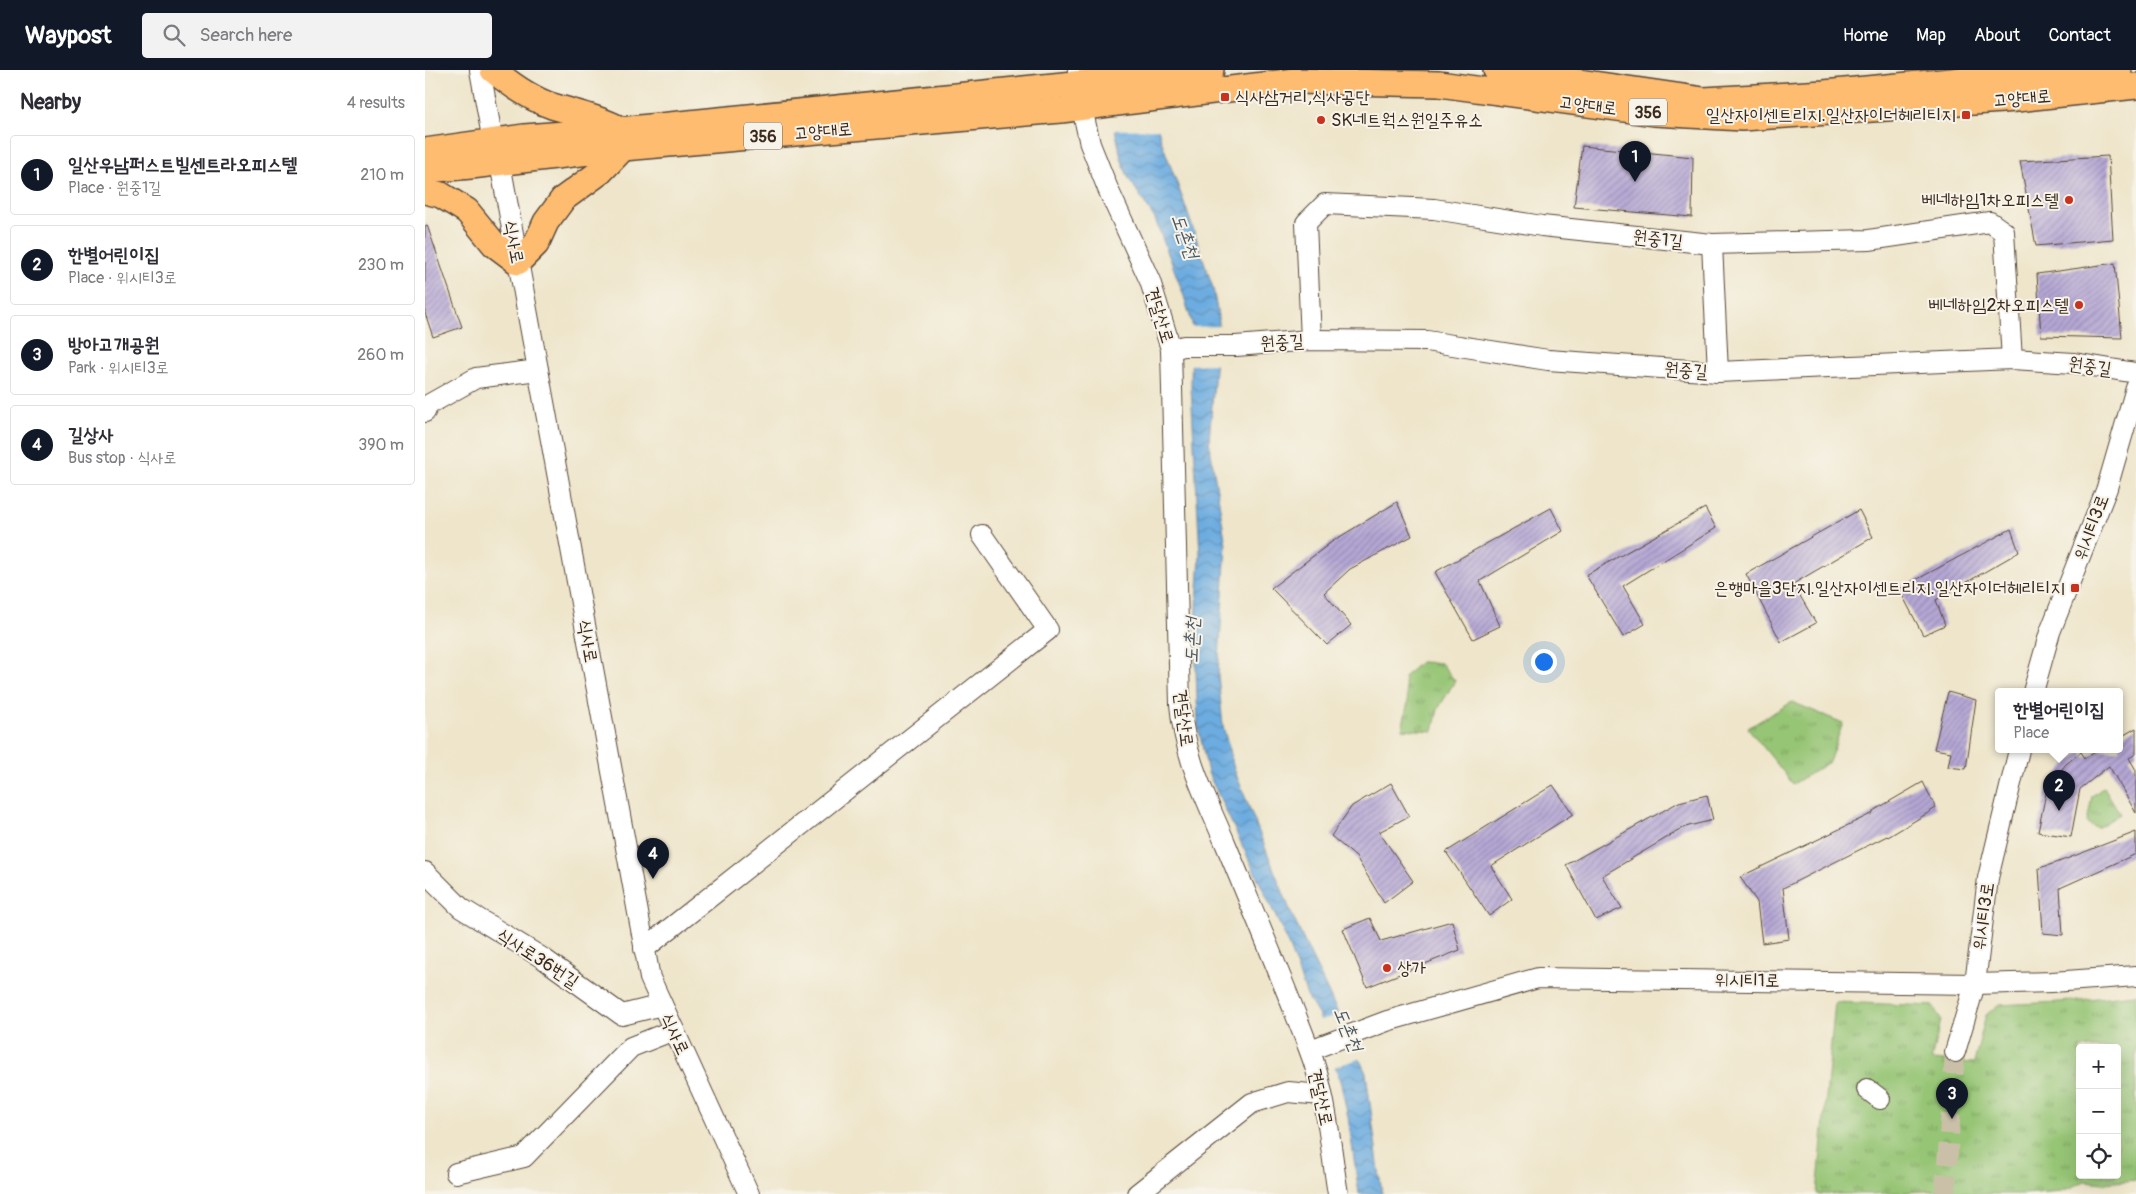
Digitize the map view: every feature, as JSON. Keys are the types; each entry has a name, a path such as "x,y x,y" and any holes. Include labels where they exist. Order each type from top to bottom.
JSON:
{"main road":[{"path":"425,191 441,195 467,211 494,244 518,262 536,244 546,222 563,199 600,172 621,139 600,118 551,106 510,84 493,70"},
{"path":"1162,83 1211,70"},
{"name":"고양대로","path":"1495,70 1704,100 1815,93 2003,76 2136,72"},
{"name":"고양대로","path":"425,151 496,152 621,139 1084,78"},
{"name":"356","path":"1084,78 1162,83"},
{"name":"고양대로","path":"1162,83 1294,81 1439,84 1654,113 1743,118 2017,99 2136,86"},
{"name":"356","path":"1092,106 1162,83"},
{"name":"고양대로","path":"621,139 1092,106"},
{"name":"고양대로","path":"425,170 496,152"}],"street":[{"name":"식사로","path":"480,70 518,262 650,978 749,1194"},
{"name":"견달산로","path":"1084,78 1092,106 1090,144 1178,348 1174,509 1182,726 1187,748 1201,791 1316,1048 1339,1194"},
{"name":"원중1길","path":"1311,340 1306,223 1325,204 1433,209 1542,226 1713,244 1869,240 1990,222 2004,232 2013,359"},
{"path":"1713,244 1718,372"},
{"name":"원중길","path":"1178,348 1311,340 1427,341 1548,360 1718,372 2013,359 2073,363 2136,373"},
{"path":"426,404 476,378 538,370"},
{"name":"위시티3로","path":"2034,688 2050,632 2107,488 2136,388"},
{"path":"644,949 1048,630 982,535"},
{"name":"위시티3로","path":"1955,1052 1975,984 1988,878 2018,753"},
{"name":"식사로36번길","path":"425,872 461,908 544,959 622,1015 662,1005"},
{"name":"위시티1로","path":"1316,1048 1365,1029 1538,978 1975,984 2052,982 2136,976"},
{"path":"456,1173 524,1157 631,1047 673,1030"},
{"path":"1137,1194 1252,1103 1288,1092 1322,1095"}],"green space":[{"path":"1420,662 1441,663 1455,681 1438,709 1433,731 1402,729 1408,702 1404,677"},
{"path":"1792,702 1843,723 1829,762 1793,784 1748,728"},
{"path":"2104,787 2120,814 2097,828 2087,823 2092,796"},
{"path":"2136,994 2136,1180 2104,1183 2085,1181 2062,1191 2023,1194 1972,1194 1945,1190 1871,1194 1817,1194 1835,1002 1933,1006 1941,1020 1931,1060 1974,1063 1986,1015 1998,1005 2060,1002"}],"water":[{"name":"도촌천","path":"1103,70 1149,94 1161,140 1213,288 1219,322 1209,441 1226,545 1218,675 1223,726 1234,769 1292,915 1366,1073 1382,1194 1359,1194 1348,1117 1341,1084 1319,1016 1307,996 1285,936 1208,773 1198,726 1195,642 1200,554 1191,387 1192,323 1183,293 1155,219 1128,177 1121,158"}],"pier":[{"path":"1100,70 1152,94 1160,129 1112,130"},
{"path":"1222,326 1219,364 1188,365 1189,327"},
{"path":"1341,1014 1362,1058 1334,1067 1318,1021"}],"building":[{"path":"1582,146 1693,157 1692,217 1574,207"},
{"name":"베네하임1차오피스텔","path":"2108,156 2113,239 2036,246 2020,161"},
{"path":"427,225 462,327 433,337 425,313 425,226"},
{"name":"베네하임2차오피스텔","path":"2115,263 2122,338 2041,336 2037,274"},
{"path":"1397,502 1412,536 1350,569 1324,593 1351,625 1327,645 1271,588 1333,541"},
{"path":"1551,508 1563,531 1480,581 1500,626 1473,639 1435,572"},
{"path":"1705,508 1716,528 1623,586 1645,624 1623,637 1586,575"},
{"path":"1859,510 1873,537 1793,584 1816,623 1781,642 1746,574"},
{"path":"2011,529 2019,552 1936,600 1945,625 1923,635 1899,589"},
{"path":"1948,692 1976,700 1966,769 1948,767 1951,752 1934,749"},
{"path":"2136,728 2136,754 2129,758 2136,770 2136,813 2109,766 2080,789 2071,837 2038,832 2047,788 2066,764 2080,753 2085,758 2094,753 2123,753 2123,736"},
{"path":"1923,782 1936,808 1888,837 1783,888 1789,939 1762,943 1757,902 1740,877 1873,813 1873,811"},
{"path":"1391,783 1409,816 1379,832 1413,881 1384,903 1356,857 1331,836 1352,806"},
{"path":"1553,785 1573,814 1491,866 1512,899 1489,916 1446,852"},
{"path":"1707,795 1713,820 1685,827 1602,876 1622,908 1596,920 1566,865 1679,802"},
{"path":"2136,832 2136,854 2060,888 2063,935 2043,933 2039,868"},
{"name":"상가","path":"1370,918 1381,941 1452,921 1460,950 1367,987 1343,929"}],"tunnel":[{"path":"1945,1194 1955,1052"}],"place":[{"name":"식사삼거리,식사공단","path":"1225,97"},
{"name":"일산자이센트리지.일산자이더헤리티지","path":"1966,115"},
{"name":"SK네트웍스원일주유소","path":"1321,120"},
{"name":"일산우남퍼스트빌센트라오피스텔","path":"1635,182"},
{"name":"베네하임1차오피스텔","path":"2069,200"},
{"name":"베네하임2차오피스텔","path":"2079,305"},
{"name":"은행마을3단지.일산자이센트리지.일산자이더헤리티지","path":"2075,588"},
{"name":"한별어린이집","path":"2059,811"},
{"name":"길상사","path":"653,879"},
{"name":"상가","path":"1387,968"},
{"name":"방아고개공원","path":"1952,1119"}]}
